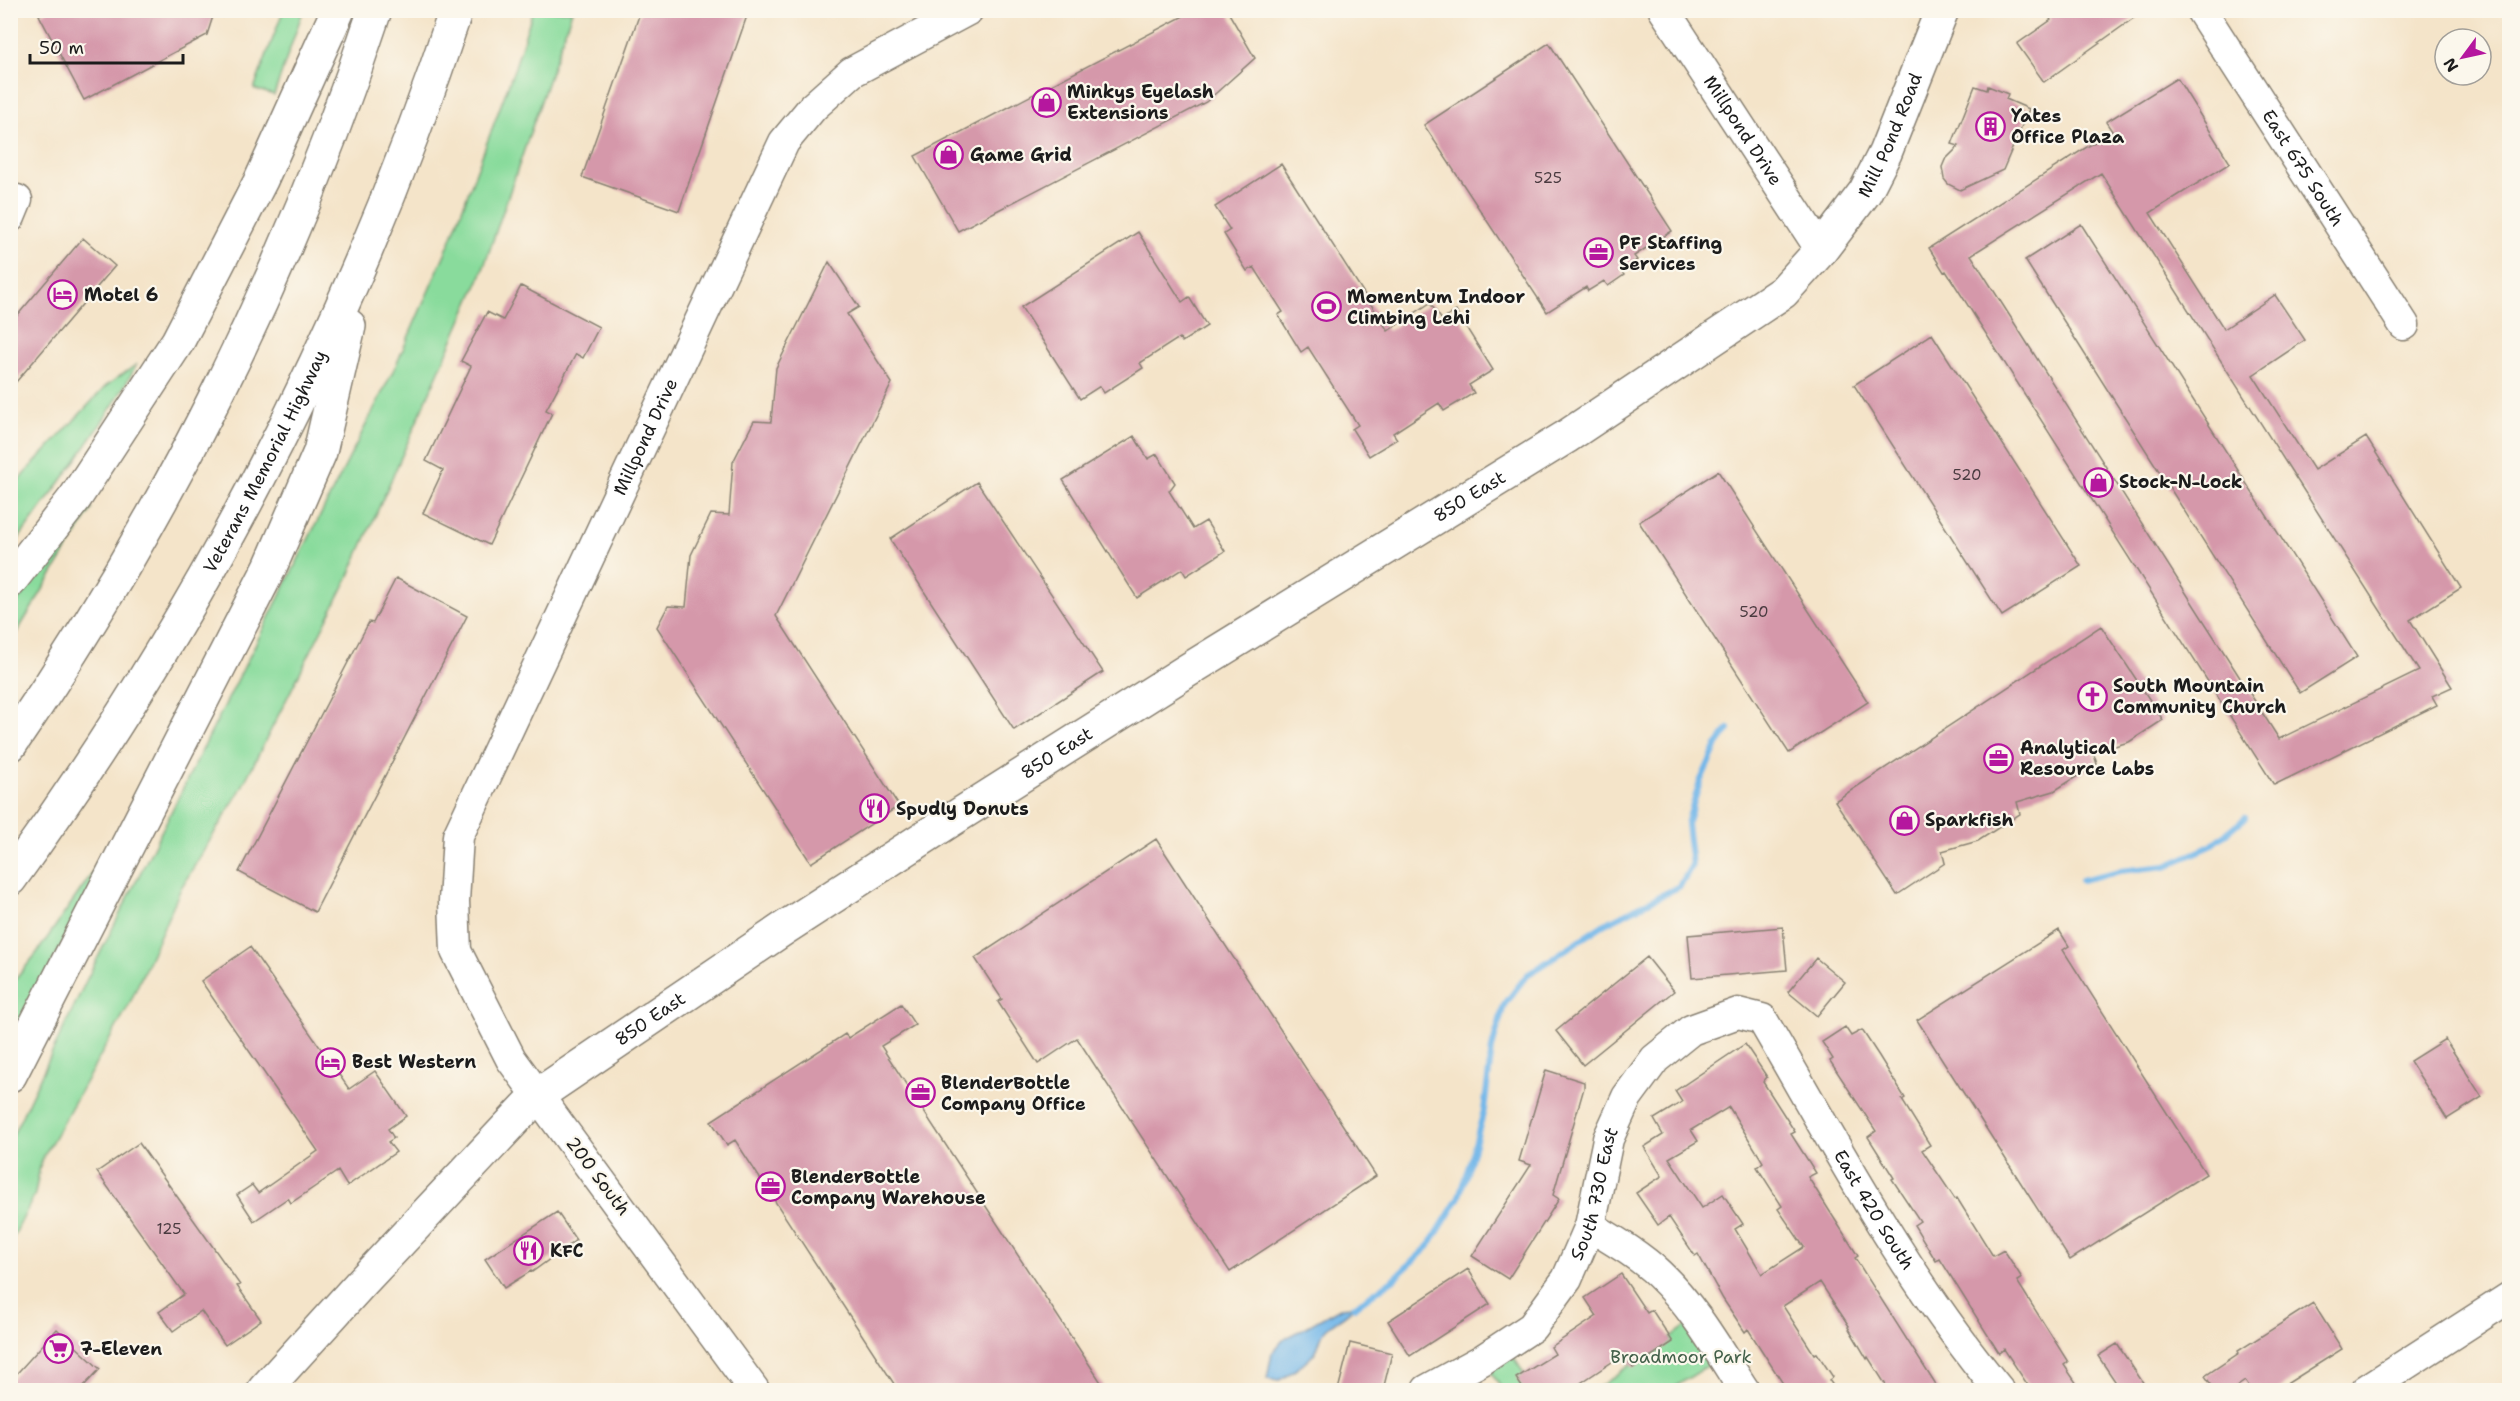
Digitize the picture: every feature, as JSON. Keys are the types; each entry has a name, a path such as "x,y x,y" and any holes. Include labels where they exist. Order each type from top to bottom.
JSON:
{"main road":[{"path":"10,581 75,498 178,342 261,180 338,10"},
{"path":"10,745 112,586 225,378 286,244 342,105 375,10"},
{"name":"Veterans Memorial Highway","path":"10,879 111,734 189,608 279,442 368,248 410,143 456,10"},
{"name":"Mill Pond Road","path":"1821,250 1865,192 1885,153 1942,10"},
{"path":"10,1075 270,567 320,452 368,248"},
{"name":"850 East","path":"264,1390 538,1095 783,929 948,822 1185,672 1566,437 1784,292 1821,250"}],"street":[{"name":"Millpond Drive","path":"456,951 454,901 458,836 784,142 813,108 852,72 968,10"},
{"name":"Millpond Drive","path":"1664,10 1821,250"},
{"name":"East 675 South","path":"2201,10 2404,325"},
{"name":"200 South","path":"456,951 511,1059 754,1390"},
{"name":"South 730 East","path":"1426,1390 1482,1360 1532,1327 1567,1279 1590,1226 1608,1139 1627,1097 1655,1059 1691,1030 1738,1013 1762,1019"},
{"name":"East 420 South","path":"1762,1019 1899,1253 1962,1346 1999,1390"},
{"path":"1590,1226 1616,1241 1658,1273 1693,1312 1744,1390"},
{"path":"2366,1390 2510,1297"}],"green space":[{"path":"533,10 572,11 480,278 348,578 241,789 181,888 129,1005 41,1161 35,1194 11,1242 11,1139 86,981 397,363 450,242 515,67"},
{"path":"283,11 303,11 274,95 254,89"},
{"path":"137,364 93,436 11,549 11,488 106,386"},
{"path":"89,507 92,509 11,642 11,610"},
{"path":"130,819 11,1038 11,985 36,954"},
{"name":"Broadmoor Park","path":"1688,1325 1722,1357 1670,1390 1595,1390"},
{"path":"1512,1355 1535,1390 1503,1390 1482,1360"}],"water":[{"path":"1354,1307 1325,1330 1315,1352 1303,1364 1278,1381 1267,1379 1272,1353 1283,1340 1340,1308"}],"building":[{"path":"49,10 215,10 207,35 84,100 39,15"},
{"path":"641,10 749,10 679,211 582,177"},
{"path":"1195,10 1227,10 1255,58 1206,102 958,231 915,156"},
{"path":"2044,10 2145,10 2044,82 2017,44 2051,20"},
{"path":"1549,43 1672,231 1634,256 1637,260 1621,270 1624,275 1608,286 1604,281 1588,291 1586,287 1547,312 1424,125"},
{"name":"Stock-N-Lock","path":"2177,78 2230,163 2150,213 2224,329 2275,295 2305,340 2253,375 2314,470 2366,437 2461,588 2410,620 2452,687 2432,696 2437,705 2274,785 1946,271 1944,272 1929,248 2112,131 2106,122","holes":["2101,173 2419,671 2279,739 1971,255"]},
{"name":"Yates Office Plaza","path":"1975,86 1987,90 1988,86 2008,94 2006,99 2029,109 2003,170 1960,190 1948,184 1944,179 1942,167 1945,160 1959,146 1952,144"},
{"name":"Momentum Indoor Climbing Lehi","path":"1281,164 1388,331 1430,303 1442,320 1456,311 1493,370 1469,385 1474,393 1444,411 1439,403 1393,433 1397,439 1369,456 1352,429 1358,425 1308,347 1301,352 1278,315 1283,312 1254,267 1247,271 1224,234 1230,230 1215,207"},
{"path":"2081,224 2357,657 2300,693 2025,260"},
{"path":"1138,232 1182,302 1189,297 1207,326 1182,342 1179,338 1140,363 1143,368 1104,393 1100,386 1080,399 1021,307"},
{"name":"Motel 6","path":"83,238 115,266 10,389 10,324"},
{"path":"829,262 859,307 847,314 892,383 776,616 899,806 811,863 657,627 668,606 686,607 691,555 711,514 729,515 733,462 754,421 771,422 776,368"},
{"path":"521,286 599,327 583,358 576,354 546,410 552,413 489,545 423,513 443,470 426,461 471,366 461,361 487,312 503,320"},
{"path":"1932,334 2081,566 2002,616 1854,385"},
{"path":"1134,436 1148,459 1157,454 1175,483 1169,491 1193,529 1206,521 1225,551 1186,576 1182,569 1137,598 1063,480"},
{"path":"1718,471 1868,702 1789,753 1639,522"},
{"path":"977,482 1103,672 1014,730 890,539"},
{"path":"396,578 467,616 315,912 239,872 369,622 373,623"},
{"path":"2101,626 2163,720 2129,742 2093,752 2097,764 2054,791 2017,802 2020,814 1978,841 1942,851 1945,863 1897,895 1835,801"},
{"path":"1156,839 1376,1176 1230,1272 1077,1038 1038,1064 998,1002 1002,999 975,958"},
{"path":"1783,927 1787,970 1692,978 1688,935"},
{"path":"2059,930 2069,946 2063,950 2206,1174 2070,1260 1917,1020"},
{"path":"250,947 349,1089 375,1071 406,1116 388,1129 394,1138 388,1142 396,1152 347,1186 338,1171 291,1203 288,1198 254,1221 237,1195 252,1185 258,1193 318,1151 201,981"},
{"path":"1647,957 1674,991 1583,1065 1556,1031"},
{"path":"1816,958 1845,982 1817,1016 1788,992"},
{"path":"901,1004 915,1025 881,1046 1106,1390 898,1390 735,1140 727,1145 711,1121 845,1034 848,1038"},
{"path":"1845,1027 1851,1036 1862,1030 1879,1056 1905,1098 1902,1100 1930,1145 1922,1150 1955,1199 1957,1198 1993,1256 2004,1250 2022,1278 2017,1281 2068,1362 2064,1365 2081,1390 2031,1390 2004,1349 1999,1353 1940,1259 1936,1261 1914,1225 1920,1221 1868,1137 1876,1131 1830,1061 1833,1059 1822,1042"},
{"path":"2445,1039 2482,1097 2447,1119 2410,1061"},
{"path":"1745,1044 1767,1077 1763,1082 1795,1132 1791,1134 1816,1173 1808,1177 1858,1256 1855,1258 1939,1390 1889,1390 1868,1357 1867,1359 1849,1326 1820,1282 1783,1306 1814,1354 1817,1353 1833,1377 1829,1380 1836,1390 1787,1390 1748,1329 1745,1332 1723,1299 1698,1254 1695,1256 1669,1217 1658,1225 1636,1193 1662,1176 1644,1147 1663,1135 1654,1119 1682,1102 1675,1091","holes":["1729,1107 1763,1162 1757,1167 1782,1206 1778,1209 1804,1247 1762,1274 1735,1229 1743,1224 1723,1194 1702,1208 1669,1158 1698,1141 1691,1130"]},
{"path":"1546,1070 1584,1082 1584,1088 1553,1195 1559,1199 1508,1279 1472,1256 1531,1165 1519,1161"},
{"path":"139,1143 240,1285 237,1286 261,1320 225,1345 201,1311 173,1331 159,1312 184,1294 97,1172"},
{"name":"KFC","path":"557,1212 576,1240 532,1272 504,1288 485,1259"},
{"path":"1468,1269 1490,1304 1410,1356 1388,1321"},
{"path":"1621,1274 1647,1313 1652,1310 1673,1342 1633,1368 1624,1354 1570,1390 1524,1390 1516,1378 1555,1354 1551,1347 1597,1316 1585,1298"},
{"path":"2313,1303 2342,1349 2277,1390 2251,1390 2245,1381 2232,1390 2215,1390 2205,1376 2239,1353 2238,1351"},
{"name":"7-Eleven","path":"57,1329 100,1369 80,1390 10,1390 10,1381"},
{"path":"1350,1343 1392,1353 1383,1390 1338,1390"},
{"path":"2117,1344 2148,1390 2121,1390 2098,1356"}],"waterway":[{"path":"1354,1307 1394,1279 1429,1246 1458,1199 1484,1110 1492,1048 1504,1005 1527,975 1603,925 1680,886 1692,865 1687,824 1700,782 1717,745 1729,729"},
{"path":"2081,880 2120,871 2166,866 2211,846 2245,818"}],"place":[{"name":"Minkys Eyelash Extensions","path":"1046,102"},
{"name":"Yates Office Plaza","path":"1990,126"},
{"name":"Game Grid","path":"949,155"},
{"name":"PF Staffing Services","path":"1598,253"},
{"name":"Motel 6","path":"63,295"},
{"name":"Momentum Indoor Climbing Lehi","path":"1326,307"},
{"name":"Stock-N-Lock","path":"2098,482"},
{"name":"South Mountain Community Church","path":"2092,696"},
{"name":"Analytical Resource Labs","path":"1999,758"},
{"name":"Spudly Donuts","path":"875,809"},
{"name":"Sparkfish","path":"1904,820"},
{"name":"Best Western","path":"331,1062"},
{"name":"BlenderBottle Company Office","path":"920,1093"},
{"name":"BlenderBottle Company Warehouse","path":"770,1187"},
{"name":"KFC","path":"529,1251"},
{"name":"7-Eleven","path":"59,1349"}]}
